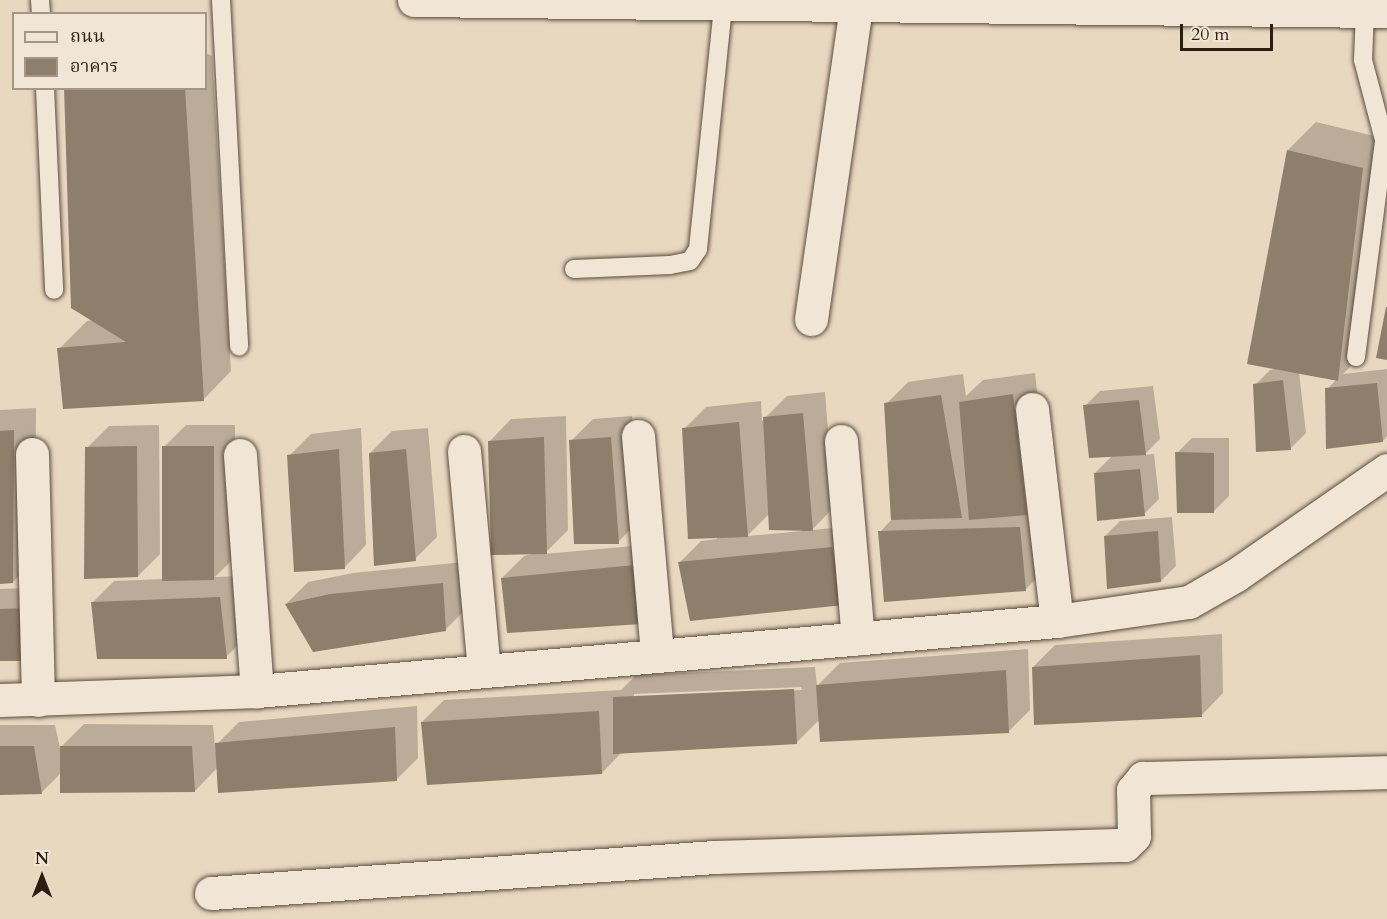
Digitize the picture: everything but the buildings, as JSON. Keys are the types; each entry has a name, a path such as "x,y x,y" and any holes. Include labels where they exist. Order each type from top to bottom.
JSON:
{"street":[{"path":"414,0 1376,11"},
{"path":"812,319 856,6"},
{"path":"1032,409 1057,621"},
{"path":"638,436 657,655"},
{"path":"841,441 858,638"},
{"path":"464,451 484,670"},
{"path":"32,454 38,700"},
{"path":"240,455 257,691"},
{"path":"0,700 257,691 1057,621 1189,602 1236,575 1387,470"},
{"path":"212,893 715,857 1125,844 1134,836 1133,790 1143,778 1387,772"}],"lane":[{"path":"221,0 239,347"},
{"path":"574,269 670,265 690,261 698,249 723,5"},
{"path":"1356,357 1384,140 1363,60 1376,11"},
{"path":"45,90 54,290"}]}
